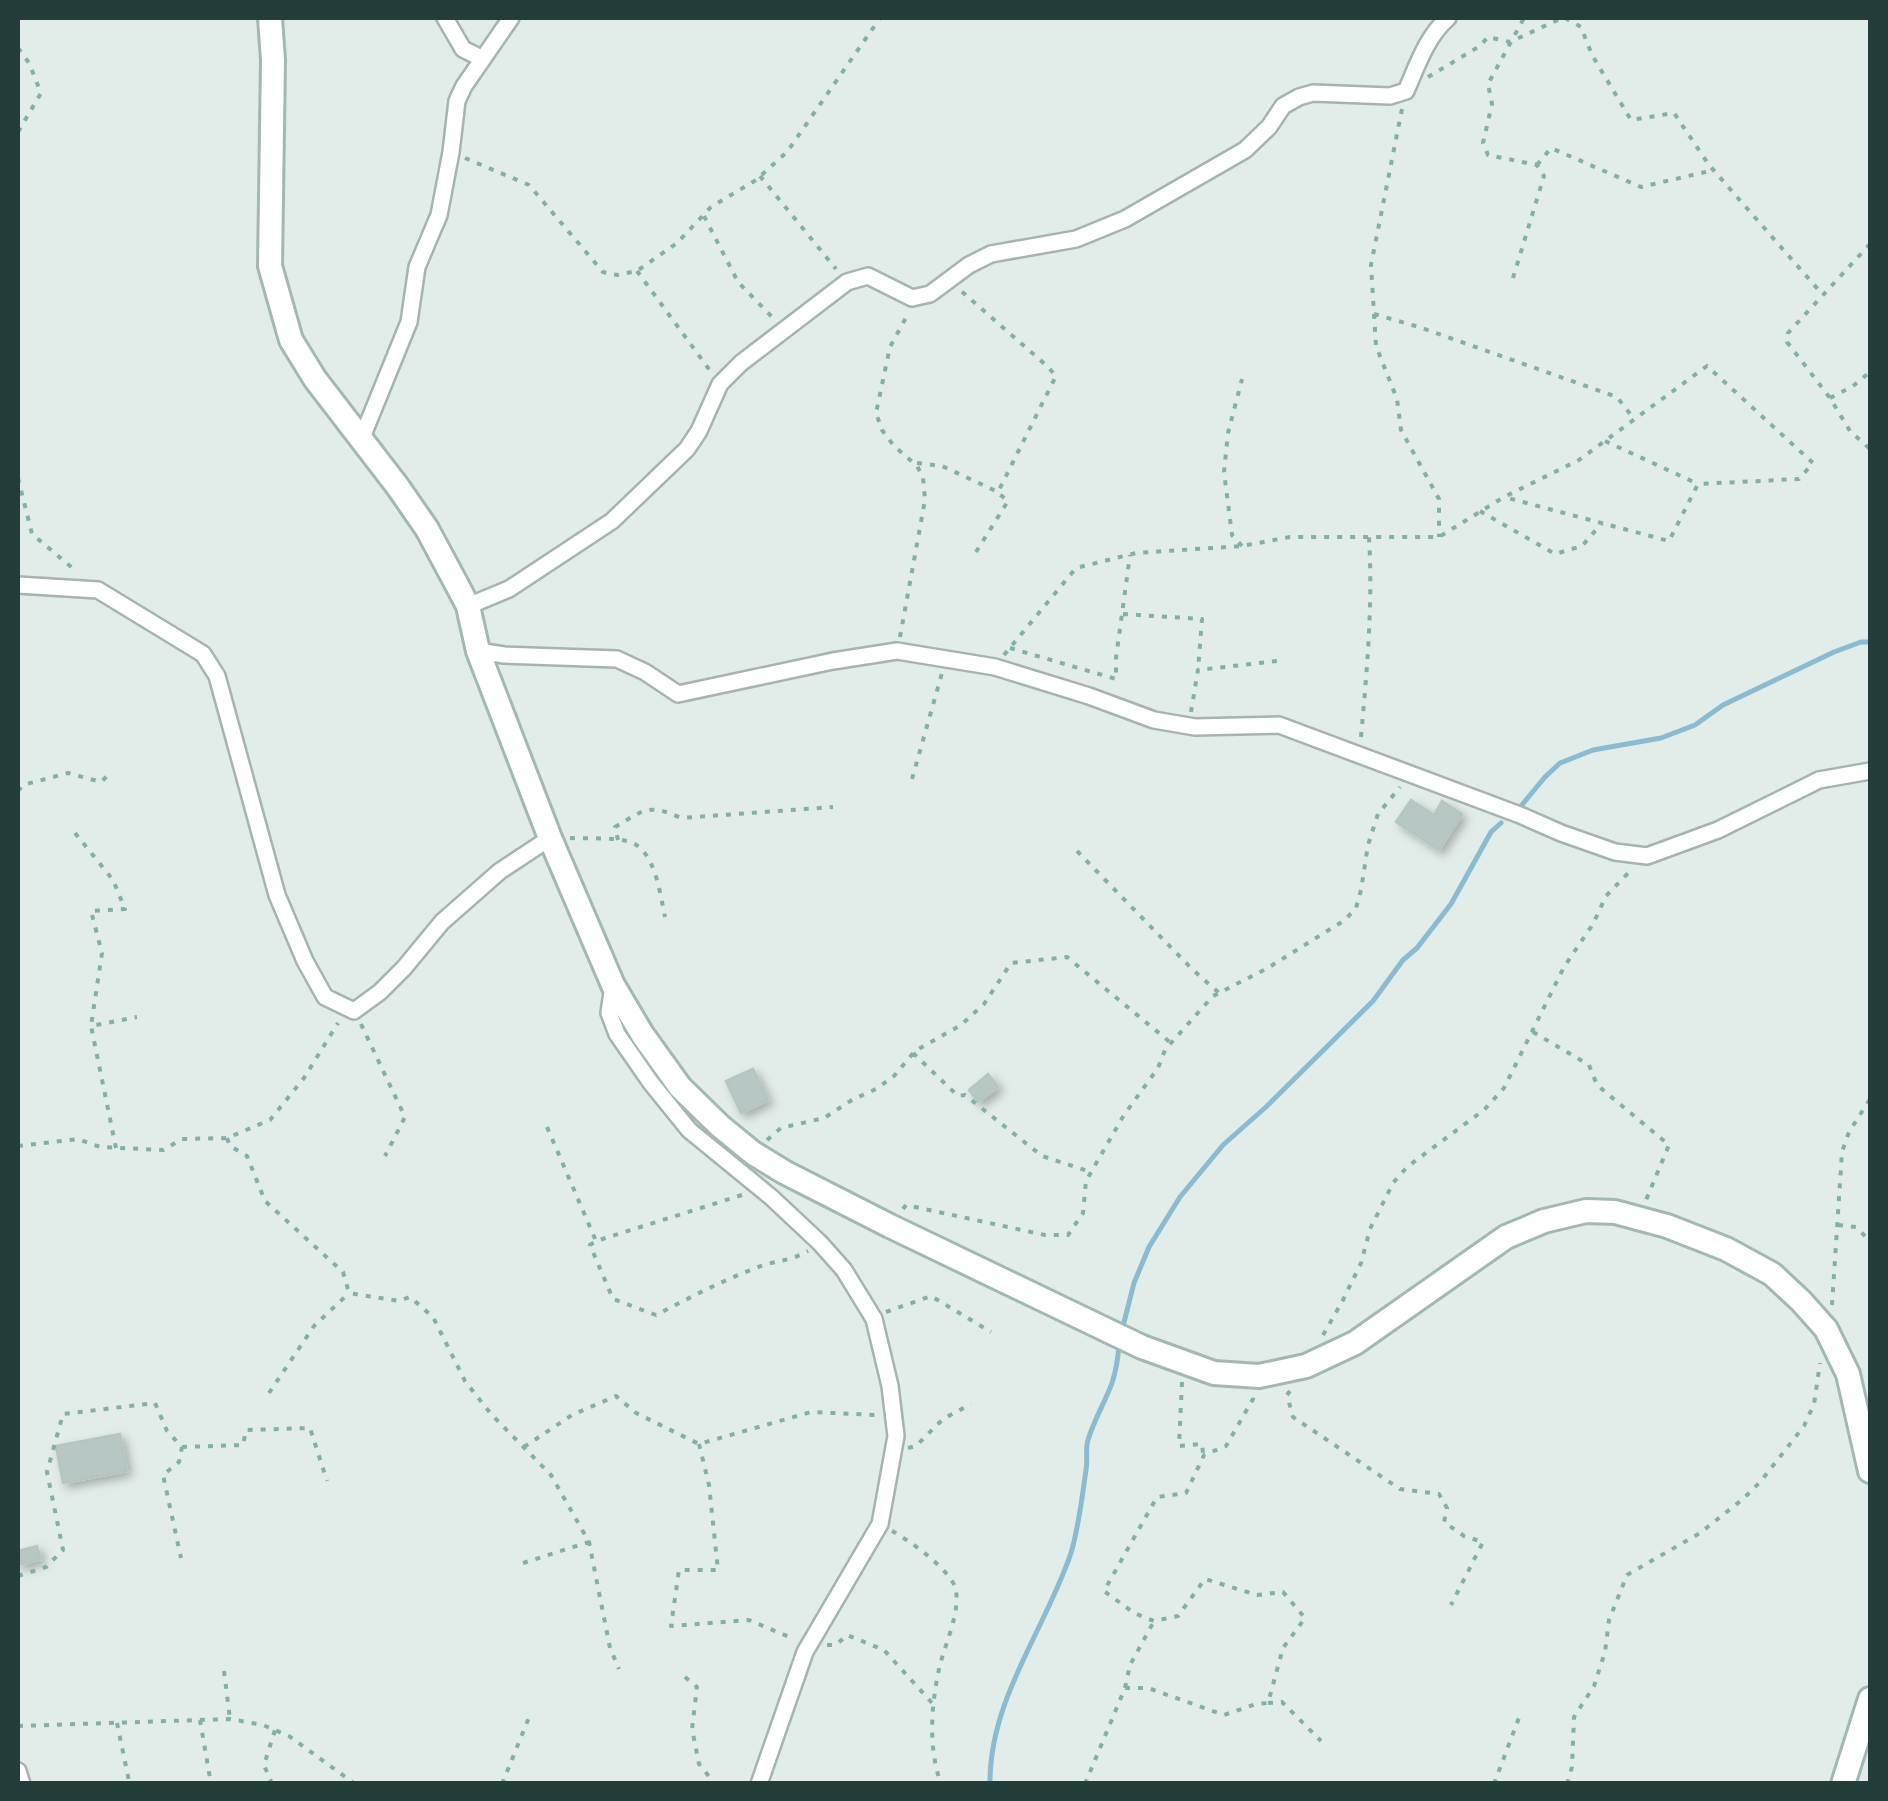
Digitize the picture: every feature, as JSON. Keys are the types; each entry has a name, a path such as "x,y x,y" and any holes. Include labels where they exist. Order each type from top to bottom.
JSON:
{"street":[{"path":"270,18 270,266 291,340 314,379 426,529 468,606 478,651 550,838 614,985 642,1034 680,1086 720,1126 753,1154 890,1226 1142,1347 1214,1374 1259,1376 1306,1366 1355,1343 1506,1237 1544,1220 1586,1212 1615,1212 1668,1226 1772,1274 1826,1329 1848,1374 1870,1470"},
{"path":"444,18 463,49 482,59"},
{"path":"361,440 409,322 413,282 439,214 457,100 512,18"},
{"path":"468,606 509,589 612,521 687,449 720,384 742,362 847,282 868,276 912,298 930,294 969,264 991,254 1076,239 1125,220 1245,150 1269,127 1283,106 1299,97 1314,93 1390,96 1406,91 1423,53 1448,18"},
{"path":"18,584 98,590 203,654 217,676 277,895 325,997 354,1012 404,968 442,922 500,871 550,838"},
{"path":"478,651 617,660 645,672 678,694 897,651 995,666 1154,720 1188,726 1279,725 1615,852 1647,856 1718,830 1819,780 1870,771"},
{"path":"614,985 608,1012 617,1034 650,1083 689,1130 762,1189 844,1270 872,1317 890,1386 896,1436 880,1524 809,1646 759,1784"},
{"path":"1842,1784 1870,1698"},
{"path":"18,1771 22,1784"}],"path":[{"path":"451,152 529,184 603,272 618,275 637,271 678,242 712,207 760,176 788,152 880,18"},
{"path":"1512,278 1544,176 1537,164 1488,155 1483,144 1492,104 1488,84 1524,18"},
{"path":"1439,537 1439,499 1401,430 1397,399 1376,346 1372,265 1406,91 1480,46 1488,37 1510,42 1564,18 1581,27 1592,56 1631,120 1674,113 1714,170 1823,295"},
{"path":"18,48 41,93 18,132"},
{"path":"1537,164 1551,148 1641,186 1714,170"},
{"path":"760,176 847,282"},
{"path":"704,216 738,282 784,330"},
{"path":"1870,244 1788,334 1787,342 1850,431 1870,449"},
{"path":"637,271 720,384"},
{"path":"949,280 1056,376 998,492 994,490"},
{"path":"897,651 925,500 923,478 882,430 876,412 890,347 909,314 912,298"},
{"path":"1374,314 1617,398 1634,419"},
{"path":"995,666 1076,568 1130,555 1242,546 1290,537 1439,537 1504,497 1580,460 1605,441 1634,419 1706,366 1813,464 1799,479 1698,484 1605,441"},
{"path":"1830,398 1854,386 1870,372"},
{"path":"1242,379 1228,433 1224,472 1232,535 1242,546"},
{"path":"913,462 942,466 994,490 1008,501 976,552"},
{"path":"18,478 32,534 98,590"},
{"path":"1504,497 1669,541 1698,484"},
{"path":"1480,512 1554,554 1582,546 1602,523"},
{"path":"1359,756 1369,640 1369,537"},
{"path":"1010,648 1116,679 1130,555"},
{"path":"1122,614 1202,619 1188,726"},
{"path":"912,779 946,659"},
{"path":"1198,670 1277,661"},
{"path":"18,791 23,786 68,773 100,782 108,774"},
{"path":"890,1226 906,1205 1045,1234 1068,1235 1083,1213 1086,1180 1171,1043 1214,996 1282,960 1345,920 1356,908 1378,814 1400,790 1404,773"},
{"path":"618,840 614,827 645,810 664,810 681,818 833,807"},
{"path":"75,833 113,880 125,909 91,911 102,953 91,1026 116,1148"},
{"path":"550,838 630,841 642,850 655,870 665,917"},
{"path":"1077,851 1219,993"},
{"path":"1451,1605 1483,1542 1464,1536 1444,1522 1448,1508 1439,1494 1400,1488 1294,1417 1287,1395 1344,1300 1370,1229 1393,1182 1406,1167 1458,1130 1504,1088 1564,967 1593,924 1606,896 1647,856"},
{"path":"753,1154 781,1128 824,1118 894,1076 913,1053 961,1025 984,1004 1011,963 1067,957 1171,1043"},
{"path":"18,1146 78,1138 100,1147 163,1150 182,1139 227,1138 270,1120 304,1078 335,1025 354,1012 405,1117 385,1156"},
{"path":"91,1026 136,1018"},
{"path":"1532,1032 1589,1065 1598,1085 1669,1145 1638,1218"},
{"path":"913,1053 958,1096 965,1095 1042,1156 1091,1172"},
{"path":"1568,1784 1574,1718 1594,1686 1605,1652 1609,1620 1627,1576 1700,1533 1743,1500 1804,1426 1814,1404 1833,1304 1842,1152 1849,1132 1870,1099"},
{"path":"547,1127 596,1241"},
{"path":"227,1138 230,1146 247,1156 265,1201 343,1272 348,1292"},
{"path":"762,1189 590,1245 613,1299 656,1315 762,1265 794,1259 820,1243"},
{"path":"1838,1225 1856,1227 1870,1240"},
{"path":"269,1393 314,1326 348,1292"},
{"path":"348,1292 399,1301 410,1296 433,1317 465,1381 491,1414 550,1474 588,1542 610,1648 619,1669"},
{"path":"872,1317 931,1296 991,1332"},
{"path":"1183,1362 1179,1446 1202,1444 1204,1455 1186,1493 1157,1497 1104,1591 1134,1613 1154,1621 1178,1616 1205,1579 1257,1595 1283,1592 1305,1618 1283,1648 1268,1704"},
{"path":"1204,1455 1226,1446 1253,1400 1252,1376"},
{"path":"524,1447 572,1415 616,1396 636,1413 699,1444 811,1412 894,1416"},
{"path":"18,1576 46,1568 63,1550 47,1472 63,1414 155,1403 167,1431 182,1447 243,1446 246,1430 310,1428 327,1481"},
{"path":"893,1451 916,1446 943,1419 971,1404"},
{"path":"699,1444 709,1485 718,1570 679,1570 671,1626 748,1620 809,1646 836,1645 847,1634 884,1650 933,1704"},
{"path":"181,1558 163,1475 180,1462 182,1447"},
{"path":"880,1524 905,1538 954,1584 957,1603 933,1704 931,1740 941,1784"},
{"path":"524,1563 588,1542"},
{"path":"1085,1784 1125,1688 1130,1666 1154,1621"},
{"path":"224,1671 230,1719"},
{"path":"685,1677 697,1687 692,1729 698,1764 714,1784"},
{"path":"1125,1688 1148,1688 1224,1715 1256,1704 1282,1702 1320,1741"},
{"path":"502,1784 530,1715"},
{"path":"1494,1784 1520,1715"},
{"path":"18,1726 230,1719 263,1725 289,1736 354,1784"},
{"path":"200,1720 211,1784"},
{"path":"117,1723 129,1781"},
{"path":"272,1784 264,1765 274,1730"}],"building":[{"path":"1411,800 1434,815 1442,801 1462,814 1439,850 1396,822"},
{"path":"753,1069 768,1100 741,1113 726,1081"},
{"path":"988,1074 998,1087 978,1102 969,1090"},
{"path":"120,1434 127,1471 63,1483 56,1446"},
{"path":"37,1546 41,1559 18,1565 18,1551"}],"waterway":[{"path":"1521,806 1560,763 1593,750 1661,738 1695,725 1723,705 1834,652 1870,642"},
{"path":"1122,1330 1134,1283 1149,1247 1180,1197 1223,1145 1373,1001 1451,904 1491,832 1501,823"},
{"path":"990,1784 992,1753 1008,1694 1071,1553 1082,1501 1087,1443 1112,1383 1119,1345"}]}
